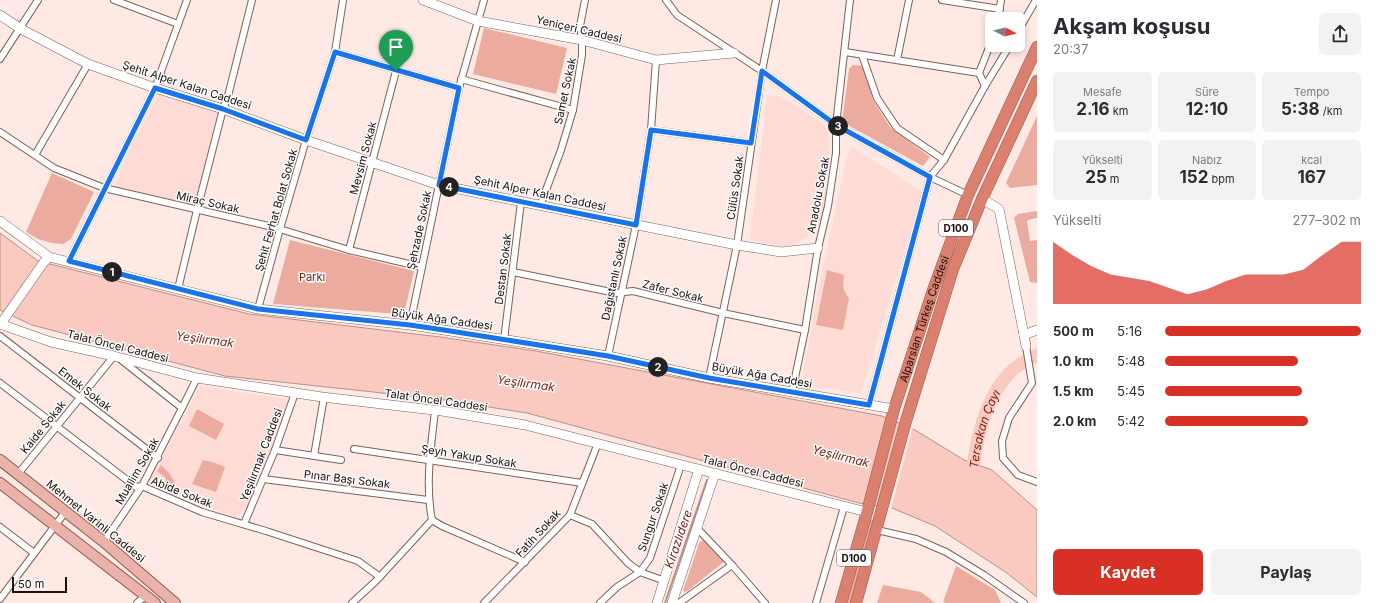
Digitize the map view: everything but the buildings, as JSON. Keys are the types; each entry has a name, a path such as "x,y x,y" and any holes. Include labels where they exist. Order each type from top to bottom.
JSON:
{"highway":[{"name":"Alparslan Türkeş Caddesi","path":"893,412 933,290 968,195 1037,47"},
{"name":"Alparslan Türkeş Caddesi","path":"877,530 906,421 953,269 982,199 1037,81"},
{"name":"D100","path":"840,603 868,510 893,412"},
{"name":"D100","path":"856,603 877,530"}],"main road":[{"name":"Mehmet Varinli Caddesi","path":"0,460 104,542 175,603"},
{"path":"0,483 155,603"}],"street":[{"path":"0,59 21,29 38,0"},
{"path":"114,0 178,24"},
{"path":"69,261 155,88 187,0"},
{"path":"178,289 252,0"},
{"name":"Şehit Ferhat Bolat Sokak","path":"258,309 306,140 335,52 344,0"},
{"name":"Yeniçeri Caddesi","path":"423,0 478,21 582,40 656,60 734,53"},
{"name":"Şehzade Sokak","path":"410,325 461,79 484,0"},
{"name":"Samet Sokak","path":"540,206 561,150 573,110 582,56 580,26 584,0"},
{"path":"666,0 676,15 762,71 836,125 930,177 968,195"},
{"name":"Cülüs Sokak","path":"709,378 737,245 762,71 776,0"},
{"name":"Anadolu Sokak","path":"792,392 805,330 818,248 828,206 833,176 836,153 836,125 850,0"},
{"path":"897,60 909,0"},
{"path":"942,0 1000,9"},
{"path":"999,12 1001,0"},
{"path":"1025,19 1036,0"},
{"name":"Şehit Alper Kalan Caddesi","path":"0,15 21,29 88,64 155,88 223,109 306,140 439,185 737,245 780,252 818,248"},
{"path":"335,52 396,71 459,88"},
{"path":"845,52 979,73"},
{"path":"985,86 979,73 987,52"},
{"path":"869,405 930,177 944,160 1006,52"},
{"path":"862,55 877,98 897,128 944,160"},
{"name":"Dağıstanlı Sokak","path":"608,356 636,225 651,130 656,60"},
{"path":"35,155 88,64"},
{"name":"Mevsim Sokak","path":"349,250 396,71"},
{"path":"461,79 573,110"},
{"path":"651,130 751,143"},
{"name":"Miraç Sokak","path":"0,132 54,168 104,188 280,229 349,250 422,267"},
{"path":"982,199 999,209 1031,373 1035,381 1009,418 1002,442 1003,458 1018,475 1037,482"},
{"name":"Destan Sokak","path":"504,340 521,202"},
{"name":"Büyük Ağa Caddesi","path":"0,221 47,259 69,261 258,309 410,325 608,356 709,378 869,405 893,412"},
{"path":"1,323 47,259"},
{"name":"Zafer Sokak","path":"513,272 616,293 633,291 723,313 805,330"},
{"name":"Talat Öncel Caddesi","path":"1,323 51,342 116,356 197,378 324,397 442,411 525,425 844,507 868,510"},
{"path":"1024,335 1037,330"},
{"name":"Emek Sokak","path":"0,336 158,458"},
{"path":"116,356 182,408"},
{"name":"Kaide Sokak","path":"18,474 116,356"},
{"name":"Muallim Sokak","path":"104,542 142,486 158,458 197,378"},
{"name":"Abide Sokak","path":"0,383 136,487 142,486 202,512 358,561 380,577"},
{"name":"Yeşilırmak Caddesi","path":"244,524 264,479 295,393"},
{"path":"314,456 324,397"},
{"path":"435,411 428,500 432,520 442,526 525,562"},
{"name":"Fatih Sokak","path":"484,603 570,514 598,443"},
{"name":"Şeyh Yakup Sokak","path":"354,449 582,483"},
{"path":"275,450 341,460"},
{"name":"Sungur Sokak","path":"600,603 617,587 640,572 650,558 681,465"},
{"path":"657,603 699,470"},
{"path":"672,603 715,474"},
{"name":"Pınar Başı Sokak","path":"264,479 428,500"},
{"path":"816,603 844,507"},
{"path":"0,598 66,511"},
{"path":"570,514 592,524 628,563 640,572 665,581"},
{"path":"352,603 380,577 432,520"},
{"path":"0,527 34,553"},
{"path":"697,528 732,564 765,603"},
{"path":"877,530 916,539 946,552 984,575 1024,603"},
{"path":"679,603 732,564"},
{"path":"137,603 145,596"}],"shaded area":[{"path":"158,95 218,111 194,207 113,188 128,154"},
{"path":"767,96 780,96 825,125 830,140 824,216 815,231 793,246 781,246 750,240"},
{"path":"851,146 922,192 861,393 801,385 817,295 847,156"},
{"path":"200,386 288,399 250,506 235,517 200,504 149,480"}],"green space":[{"path":"484,28 567,48 556,94 473,74"},
{"path":"853,65 864,66 873,100 890,127 930,157 923,166 842,122 849,69"},
{"path":"1037,116 1037,185 1010,188 1006,183"},
{"path":"52,173 94,192 71,239 63,244 38,239 26,232"},
{"path":"1037,211 1037,218 1027,221 1030,241 1037,240 1037,283 1030,282 1014,218 1018,214"},
{"name":"Parkı","path":"290,240 414,271 405,309 399,314 273,304"},
{"path":"827,270 844,275 843,282 845,293 849,298 843,330 816,325"},
{"path":"197,409 224,424 216,440 189,426"},
{"path":"203,460 225,467 216,492 192,484"},
{"path":"161,465 175,482 173,489 165,485 166,478 157,471"},
{"path":"870,519 875,521 851,603 846,603"},
{"path":"705,539 725,561 686,592 683,591 699,543"},
{"path":"956,566 995,590 1001,603 943,602"},
{"path":"883,585 921,592 935,603 877,603"}],"water":[{"name":"Yeşilırmak","path":"0,233 38,261 249,314 440,337 536,351 882,416 915,430 964,460 992,470 1037,510 1037,597 1007,573 935,526 892,508 859,503 527,413 438,399 225,376 32,325 0,310"}],"pier":[{"path":"901,422 913,427 891,510 878,508"}],"waterway":[{"name":"Tersakan Çayı","path":"972,480 978,439 986,411 992,398 1010,372 1037,355"},
{"name":"Kirazlıdere","path":"665,603 707,480"}],"route":[{"path":"335,52 396,71 459,88 439,185 636,225 651,130 751,143 762,71 836,125 930,177 869,405 709,378 608,356 444,330 258,309 69,261 155,88 223,109 306,140 335,52"}]}
